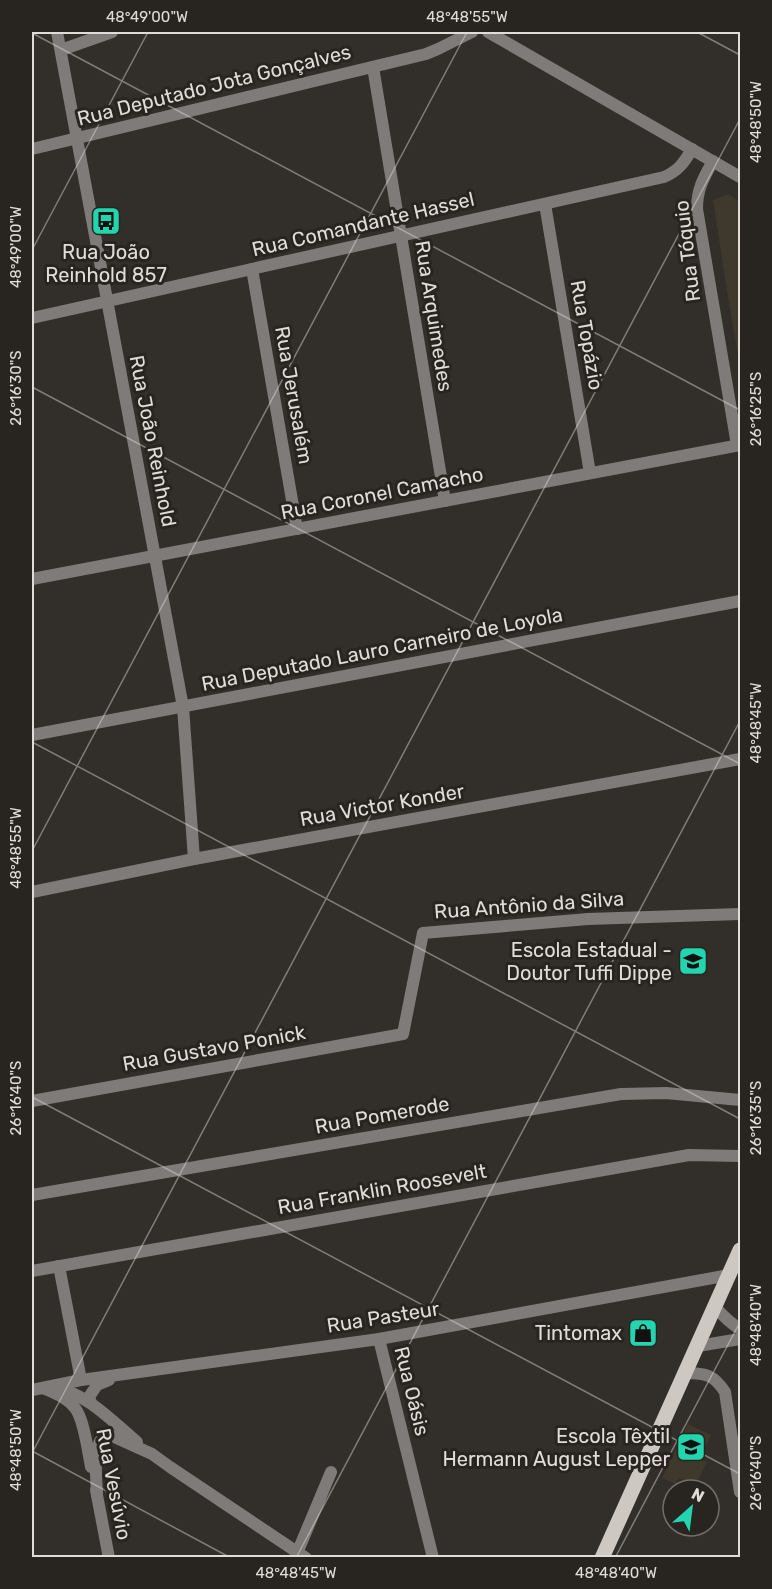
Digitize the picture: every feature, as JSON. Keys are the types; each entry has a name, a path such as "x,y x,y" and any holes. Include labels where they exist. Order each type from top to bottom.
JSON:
{"main road":[{"path":"602,1557 741,1250"}],"street":[{"name":"Rua João Reinhold","path":"57,32 183,707 194,859"},
{"path":"61,50 112,32"},
{"name":"Rua Deputado Jota Gonçalves","path":"32,149 426,54 472,32"},
{"path":"488,32 741,177"},
{"name":"Rua Arquimedes","path":"372,67 445,501"},
{"name":"Rua Comandante Hassel","path":"32,318 664,177 676,171 685,162 692,149"},
{"name":"Rua Tóquio","path":"713,161 701,182 697,195 697,209 739,445"},
{"name":"Rua Topázio","path":"545,204 590,473"},
{"name":"Rua Jerusalém","path":"252,269 297,529"},
{"name":"Rua Coronel Camacho","path":"32,579 739,445"},
{"name":"Rua Deputado Lauro Carneiro de Loyola","path":"32,735 741,601"},
{"name":"Rua Victor Konder","path":"32,892 194,859 741,759"},
{"name":"Rua Antônio da Silva","path":"403,1034 423,933 588,919 741,914"},
{"name":"Rua Gustavo Ponick","path":"32,1101 403,1034"},
{"name":"Rua Pomerode","path":"32,1195 621,1094 666,1093 741,1100"},
{"name":"Rua Franklin Roosevelt","path":"32,1271 680,1156 704,1154 741,1156"},
{"path":"59,1266 81,1380"},
{"name":"Rua Pasteur","path":"41,1388 81,1380 379,1339 729,1275"},
{"path":"715,1307 732,1324 741,1329"},
{"name":"Rua Oásis","path":"379,1339 433,1557"},
{"path":"698,1346 741,1339"},
{"path":"686,1373 710,1376 719,1382 725,1392 741,1492"},
{"path":"91,1403 89,1397 96,1385 121,1375"},
{"path":"41,1388 69,1392 82,1397 152,1454 300,1556 331,1472"},
{"name":"Rua Vesúvio","path":"41,1388 69,1402 77,1409 109,1557"},
{"path":"97,1496 95,1455 102,1438 110,1435 152,1454"}],"shaded area":[{"path":"728,194 740,201 740,366 713,200"},
{"name":"Escola Têxtil Hermann August Lepper","path":"688,1424 711,1435 700,1459 707,1462 699,1478 662,1478"}],"place":[{"name":"Rua João Reinhold 857","path":"106,221"},
{"name":"Escola Estadual - Doutor Tuffi Dippe","path":"693,961"},
{"name":"Tintomax","path":"643,1333"},
{"name":"Escola Têxtil Hermann August Lepper","path":"691,1447"}]}
